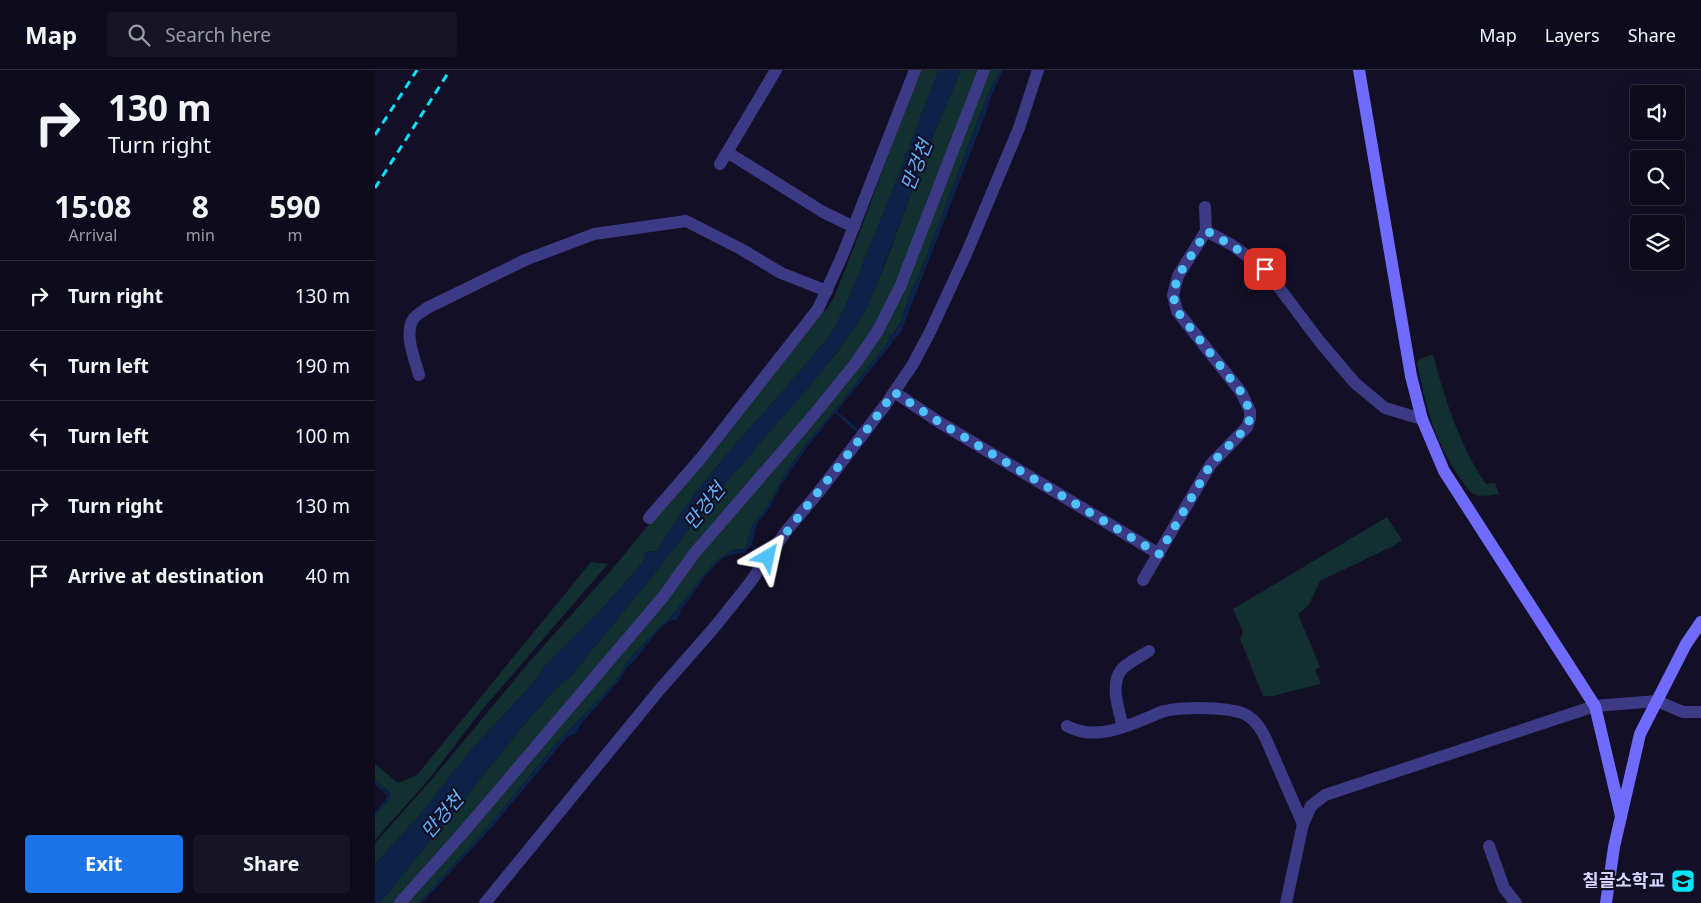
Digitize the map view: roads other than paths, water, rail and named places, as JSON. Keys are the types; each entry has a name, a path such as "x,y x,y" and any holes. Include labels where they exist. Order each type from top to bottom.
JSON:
{"street":[{"path":"720,164 776,70"},
{"path":"649,518 707,450 818,309 854,227 915,70"},
{"path":"400,903 663,597 693,555 813,416 872,340 900,287 984,70"},
{"path":"485,903 661,688 713,629 787,530 818,493 913,364 967,252 1019,128 1038,70"},
{"path":"1359,70 1411,376 1422,419 1444,471 1595,706 1621,816"},
{"path":"727,152 823,212 854,227"},
{"path":"1143,580 1211,464 1247,427 1250,418 1250,411 1241,392 1177,311 1173,295 1178,276 1207,231 1205,207"},
{"path":"419,375 409,335 411,324 415,317 427,308 525,260 594,234 686,221 741,249 781,274 827,291"},
{"path":"1207,231 1265,269 1320,342 1355,383 1385,408 1422,419"},
{"path":"894,392 939,422 1159,554"},
{"path":"1606,903 1614,847 1639,734 1686,644 1701,622"},
{"path":"1123,727 1115,690 1117,677 1123,668 1149,652"},
{"path":"1286,903 1303,824 1311,806 1325,795 1595,706 1657,701 1683,712 1701,712"},
{"path":"1067,726 1086,734 1112,731 1163,711 1181,709 1228,710 1246,715 1257,723 1265,737 1303,824"},
{"path":"1489,846 1504,888 1516,903"}],"water":[{"name":"만겅천","path":"939,70 961,70 926,153 877,284 866,309 854,329 816,379 723,486 570,677 556,688 526,722 380,903 375,903 375,864 418,817 471,750 528,689 544,667 600,611 643,562 645,552 657,551 696,492 834,329 857,279"},
{"path":"1000,70 1003,70 901,332 837,411 860,431 858,433 834,414 807,447 781,485 769,509 759,521 752,544 761,550 759,552 751,546 744,553 727,556 717,563 680,611 681,613 676,620 671,620 658,631 627,667 619,681 581,724 576,733 567,737 493,826 422,903 419,903 492,822 554,746 615,682 627,662 662,624 670,618 714,562 733,550 745,549 753,524 767,507 785,473 807,442 889,341 889,335 895,333 922,268 985,101"}],"waterway":[{"path":"375,782 389,795 387,801 375,814"}],"railway":[{"path":"375,135 417,70"},
{"path":"375,188 450,70"}],"place":[{"name":"칠골소학교","path":"1683,881"}]}
